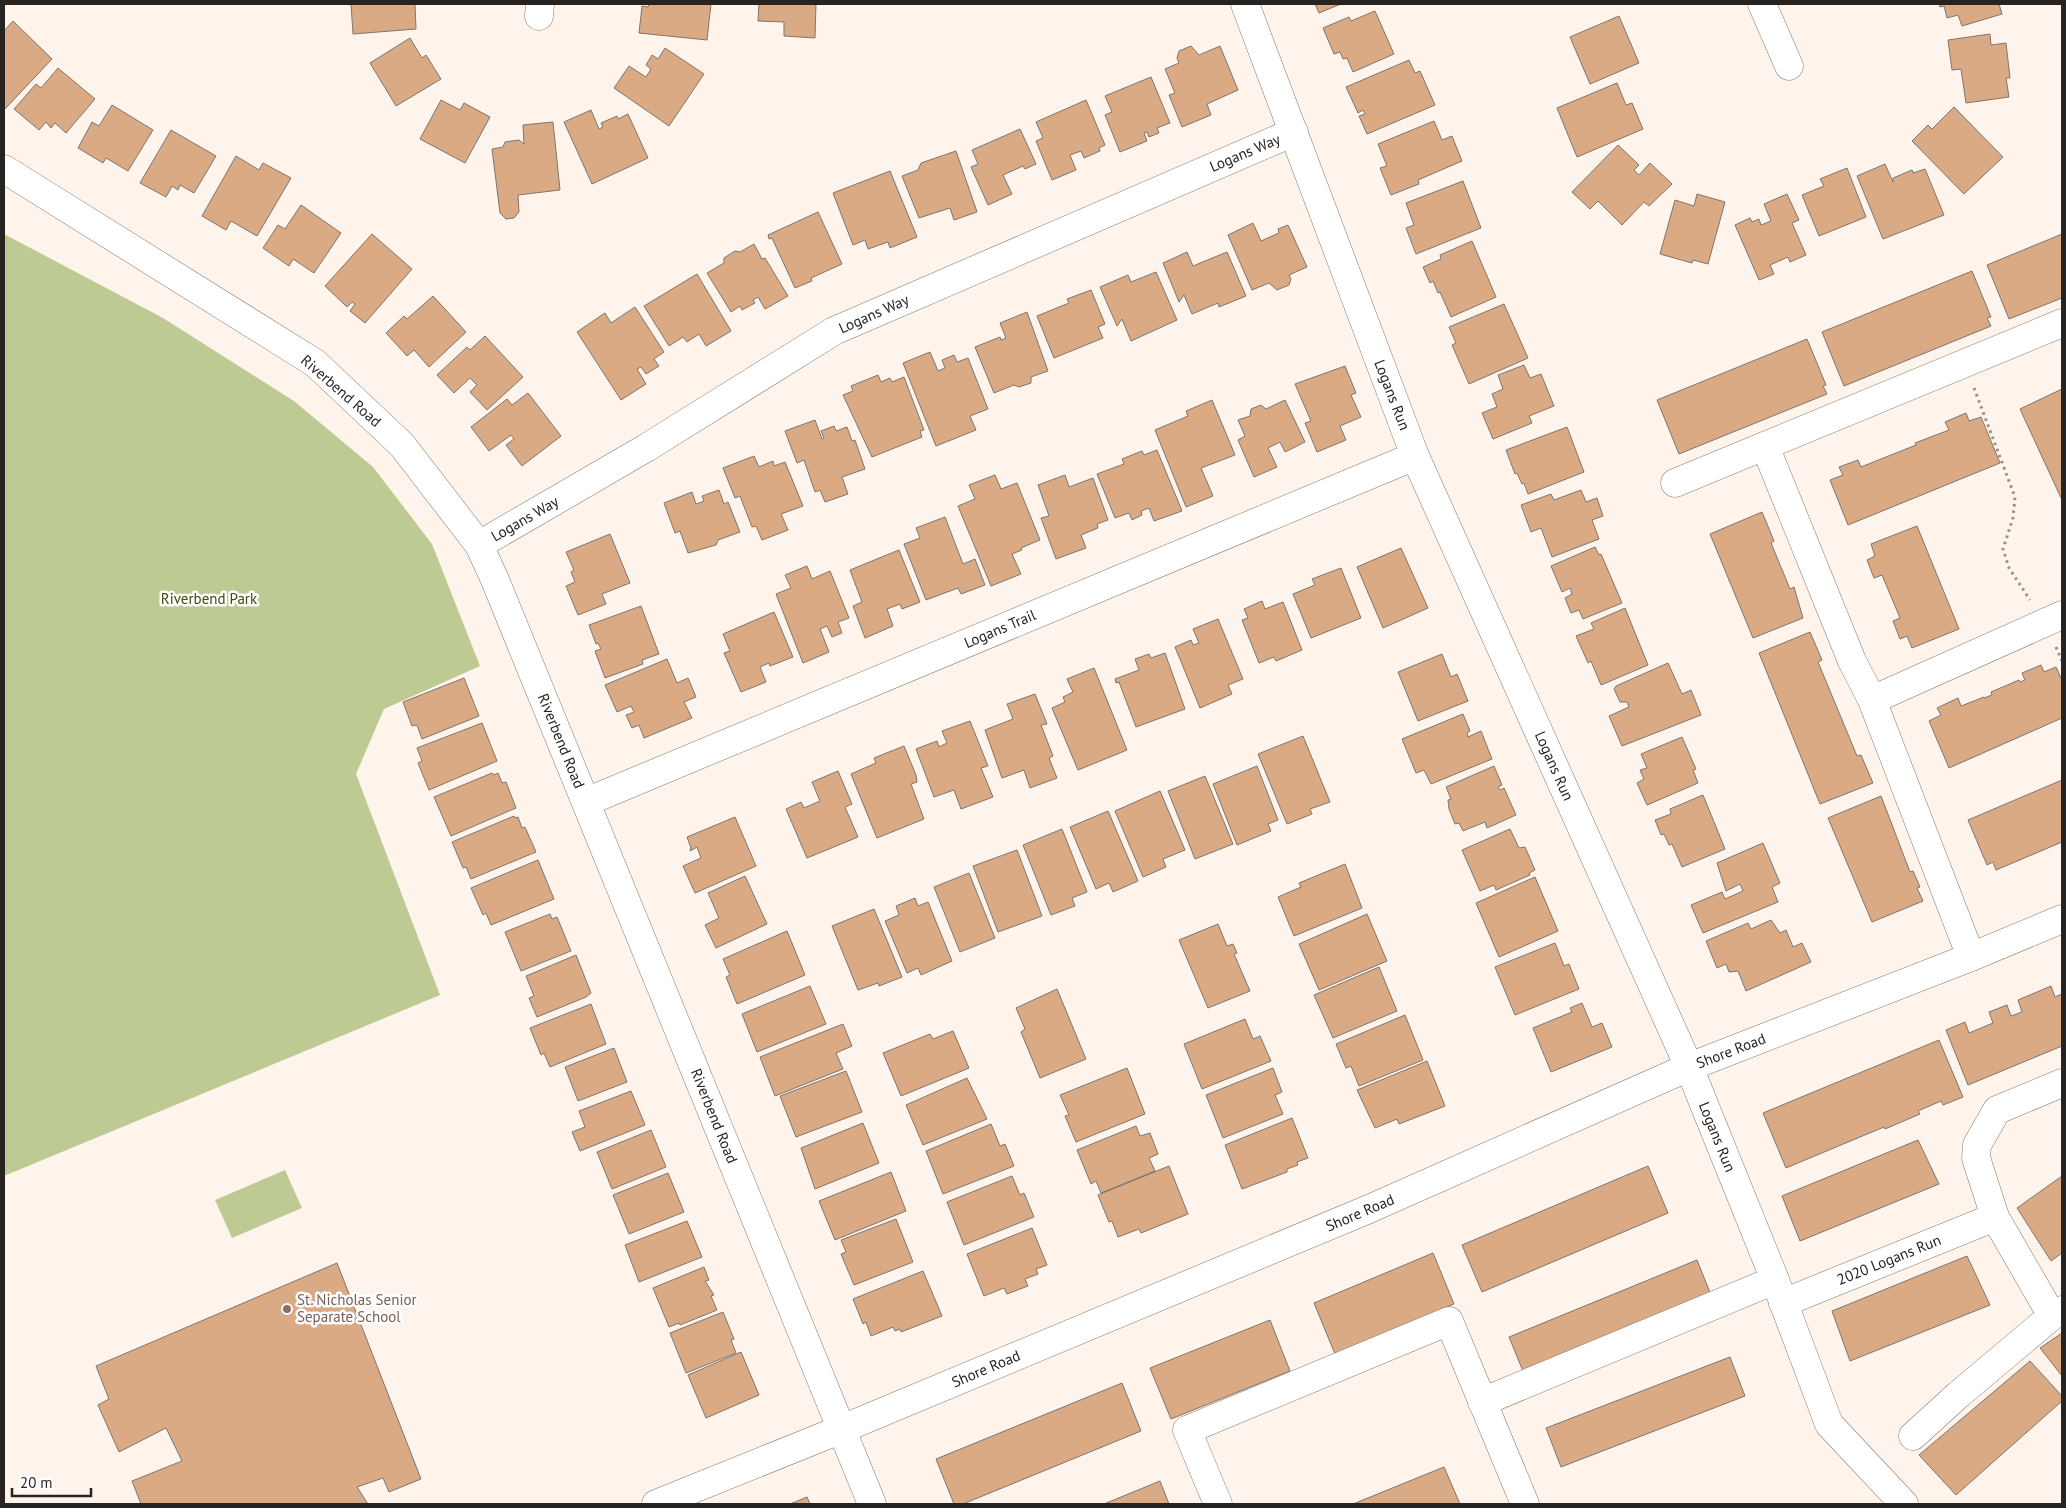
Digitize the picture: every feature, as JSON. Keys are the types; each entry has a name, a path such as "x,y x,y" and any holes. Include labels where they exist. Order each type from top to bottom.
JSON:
{"street":[{"name":"Logans Run","path":"1245,4 1415,456 1689,1067 1829,1424 1904,1504"},
{"path":"1762,4 1789,66"},
{"name":"Logans Way","path":"479,546 646,448 834,332 1294,132"},
{"name":"Riverbend Road","path":"4,169 315,363 402,446 479,546 495,580 872,1504"},
{"path":"1675,483 2062,323"},
{"path":"1765,446 1852,661 1872,700 1971,957"},
{"name":"Logans Trail","path":"586,802 1415,456"},
{"path":"1872,700 2053,619"},
{"name":"Shore Road","path":"656,1504 705,1495 842,1429 1369,1209 1689,1067 1971,957 2062,918"},
{"path":"1913,1436 1958,1395 2057,1313 1995,1217 1976,1158 1976,1145 1984,1128 1997,1110 2062,1083"},
{"name":"2020 Logans Run","path":"1482,1402 1778,1292 1995,1217"},
{"path":"1218,1504 1187,1430 1449,1321 1525,1504"}],"path":[{"path":"1971,382 2016,497 2003,549 2009,568 2053,619 2062,662"}],"green space":[{"name":"Riverbend Park","path":"4,234 163,318 294,401 373,467 432,544 480,666 384,709 356,774 440,995 4,1176"},
{"path":"285,1170 302,1208 232,1238 215,1200"}],"building":[{"path":"351,4 415,4 416,29 353,34"},
{"path":"649,4 711,4 707,40 639,33 642,6 648,7"},
{"path":"759,4 816,4 815,38 784,36 784,22 758,21"},
{"path":"1315,4 1341,4 1319,13"},
{"path":"1939,4 1999,4 2002,14 1962,26 1958,15 1947,18 1944,6 1940,7"},
{"path":"1375,11 1394,54 1353,72 1347,58 1343,59 1340,52 1334,54 1323,28 1349,17 1351,21"},
{"path":"1619,16 1639,63 1590,84 1570,37"},
{"path":"13,21 52,59 4,110 4,31"},
{"path":"1990,34 1991,45 2006,43 2010,78 2006,78 2009,97 1966,103 1961,69 1952,70 1948,40"},
{"path":"410,38 422,58 426,55 441,79 396,106 370,63"},
{"path":"1191,46 1199,55 1220,46 1238,90 1207,104 1211,115 1182,127 1169,95 1175,93 1165,69 1179,63 1177,58 1179,51"},
{"path":"665,48 704,74 669,126 614,88 629,66 646,77 651,69 646,65 652,55 658,59"},
{"path":"1409,60 1415,73 1420,71 1435,105 1367,134 1359,116 1365,114 1363,110 1358,113 1346,87"},
{"path":"58,68 95,99 66,133 55,123 51,128 46,122 39,130 14,109 36,84 41,88"},
{"path":"1151,77 1170,123 1157,128 1159,133 1149,137 1147,132 1144,133 1147,141 1120,152 1105,115 1112,112 1105,96"},
{"path":"1617,83 1626,105 1632,103 1643,129 1577,157 1557,108"},
{"path":"441,100 460,110 464,103 490,117 465,163 420,139"},
{"path":"1086,100 1105,145 1099,148 1100,151 1084,158 1081,151 1070,155 1076,170 1052,180 1036,141 1043,138 1036,122"},
{"path":"112,105 153,130 128,171 106,158 103,163 78,148 92,122 99,126"},
{"path":"1954,107 2003,157 1964,194 1912,141 1928,125 1932,129"},
{"path":"591,110 599,129 603,127 601,123 617,116 618,119 628,114 648,158 592,184 564,122"},
{"path":"1434,121 1442,140 1452,136 1462,161 1418,180 1419,184 1391,195 1380,168 1387,166 1378,144"},
{"path":"553,122 560,190 518,195 519,212 514,218 506,219 500,213 492,149 503,147 505,142 519,140 524,144 523,125"},
{"path":"1020,129 1036,164 1025,169 1023,166 1003,175 1012,194 988,205 971,167 978,164 972,150"},
{"path":"171,130 216,156 194,193 180,185 178,190 172,186 166,197 140,183"},
{"path":"1618,145 1639,165 1634,170 1639,175 1650,163 1672,184 1649,206 1644,202 1622,225 1598,201 1590,209 1572,192"},
{"path":"956,151 977,212 954,220 950,208 919,218 902,176 918,170 921,163"},
{"path":"236,156 259,170 263,163 291,178 257,236 231,221 226,230 202,216"},
{"path":"1885,164 1893,182 1893,178 1912,170 1913,173 1925,169 1944,215 1883,239 1857,176"},
{"path":"1847,168 1866,217 1819,236 1802,195 1824,186 1820,179"},
{"path":"890,171 917,237 890,248 888,242 868,249 865,240 853,245 833,193"},
{"path":"1463,181 1481,228 1416,254 1406,228 1414,225 1406,203"},
{"path":"1697,194 1725,202 1708,264 1693,260 1692,263 1660,254 1675,200 1694,206"},
{"path":"1787,194 1799,220 1792,223 1806,255 1790,262 1788,257 1770,265 1774,274 1759,280 1735,225 1750,218 1752,222 1759,219 1761,225 1771,221 1764,204"},
{"path":"301,205 341,233 314,273 293,259 289,266 263,248 278,225 285,229"},
{"path":"818,212 842,264 811,278 812,281 795,288 772,238 769,239 768,235"},
{"path":"1253,223 1261,241 1279,233 1278,229 1288,225 1307,267 1289,275 1291,279 1289,285 1277,290 1269,283 1252,290 1228,235"},
{"path":"372,234 412,269 365,323 350,311 355,304 352,302 347,307 325,286"},
{"path":"2062,234 2062,298 2009,319 1987,265"},
{"path":"1472,241 1496,297 1451,317 1440,292 1438,293 1433,281 1430,283 1423,267 1441,259 1440,255"},
{"path":"754,244 762,259 765,258 788,296 765,309 758,297 753,300 755,303 742,310 740,306 731,312 707,273 724,263 724,258 735,251 740,252"},
{"path":"1187,252 1193,266 1227,252 1246,296 1219,307 1218,303 1192,314 1184,295 1179,302 1163,263"},
{"path":"1972,271 1991,317 1987,318 1991,326 1844,386 1822,332"},
{"path":"1156,272 1177,320 1131,341 1122,319 1117,326 1100,287 1128,275 1131,282"},
{"path":"697,274 731,331 706,346 699,334 687,342 683,337 669,346 644,306"},
{"path":"1091,290 1105,324 1098,327 1103,338 1054,358 1037,316 1069,303 1067,299"},
{"path":"433,296 466,332 429,367 414,350 407,356 386,333 404,316 407,319"},
{"path":"1504,304 1528,358 1469,384 1452,345 1456,343 1449,327"},
{"path":"635,307 664,352 654,359 659,366 646,374 641,367 637,369 646,384 621,400 577,332 605,313 611,323"},
{"path":"1027,312 1048,371 1031,377 1031,383 1019,387 1014,385 994,393 975,347 1000,337 1001,340 1006,338 1000,323"},
{"path":"485,336 523,377 487,410 470,392 477,385 470,378 454,393 437,375 467,347 470,350"},
{"path":"1807,339 1826,385 1823,386 1827,394 1679,454 1657,400"},
{"path":"930,352 938,371 945,368 942,360 954,355 957,362 968,358 988,409 970,416 976,430 936,446 903,363"},
{"path":"1524,365 1530,378 1541,374 1554,406 1529,416 1532,423 1493,439 1482,413 1497,407 1492,394 1503,389 1498,375"},
{"path":"1345,366 1356,393 1351,395 1361,417 1340,426 1346,440 1317,452 1305,423 1311,421 1295,384"},
{"path":"878,375 881,382 890,378 892,382 904,377 924,430 920,431 922,437 872,457 843,395 853,391 851,386"},
{"path":"2062,389 2062,500 2020,409"},
{"path":"528,393 561,436 522,466 506,445 514,439 511,435 489,451 471,427 507,399 512,405"},
{"path":"1212,400 1235,455 1201,468 1213,496 1186,507 1155,430 1188,416 1186,411"},
{"path":"1285,400 1305,442 1285,452 1280,442 1268,448 1277,467 1254,477 1238,440 1245,436 1238,420 1250,416 1251,409 1261,405 1266,409"},
{"path":"1966,413 1969,421 1981,417 2000,463 1848,525 1830,480 1843,475 1839,467 1858,460 1861,467 1916,445 1915,443 1949,430 1945,422"},
{"path":"815,420 822,439 824,438 821,431 834,426 836,431 847,427 852,441 855,440 865,469 842,477 848,494 825,502 820,490 815,492 804,460 797,463 785,431"},
{"path":"1567,427 1584,472 1528,494 1524,483 1522,484 1517,473 1515,474 1506,450"},
{"path":"1157,450 1182,511 1154,521 1149,508 1141,511 1142,515 1132,520 1129,513 1115,518 1097,474 1124,464 1122,459 1142,451 1144,455"},
{"path":"754,456 759,467 773,461 774,466 785,462 803,506 781,514 788,530 762,540 756,526 752,527 740,496 735,498 723,468"},
{"path":"995,475 1001,489 1017,483 1040,540 1012,554 1021,574 991,586 958,506 975,499 969,485"},
{"path":"1065,475 1069,487 1093,478 1108,520 1097,524 1098,528 1081,535 1086,548 1056,559 1041,518 1049,516 1038,485"},
{"path":"719,490 724,504 728,502 740,532 718,540 716,545 688,553 680,531 675,533 664,503 692,492 696,504 704,501 702,496"},
{"path":"1581,490 1586,502 1597,498 1603,516 1592,520 1599,539 1552,557 1541,528 1531,532 1521,505 1551,494 1554,500"},
{"path":"1762,512 1774,541 1771,543 1790,589 1794,587 1803,618 1753,638 1710,534"},
{"path":"945,517 963,564 975,559 985,585 961,594 958,588 926,600 904,544 920,538 916,528"},
{"path":"1917,526 1959,629 1912,648 1907,636 1900,639 1893,621 1900,618 1882,575 1874,578 1867,560 1875,556 1871,544"},
{"path":"610,534 630,583 602,594 606,604 578,615 566,586 575,582 571,572 574,570 566,552"},
{"path":"1595,547 1599,555 1601,554 1622,603 1583,619 1579,610 1571,613 1565,598 1572,594 1570,588 1562,592 1551,566"},
{"path":"1401,548 1428,608 1383,628 1357,567"},
{"path":"899,550 920,602 902,609 900,604 887,609 893,626 865,638 853,606 862,602 850,570"},
{"path":"807,566 812,579 830,571 849,618 838,622 842,633 832,637 827,626 820,629 829,652 803,663 776,594 791,588 785,575"},
{"path":"1341,568 1361,618 1311,638 1293,594 1315,585 1312,579"},
{"path":"1262,601 1265,609 1283,602 1302,650 1276,661 1274,657 1259,663 1242,620 1248,618 1244,609"},
{"path":"641,606 659,654 642,660 643,664 605,678 595,651 601,649 598,643 596,644 589,625"},
{"path":"1625,608 1648,665 1601,685 1591,661 1588,663 1576,636 1594,629 1591,623"},
{"path":"774,612 793,657 770,666 769,663 760,667 766,682 741,692 724,653 730,651 723,634"},
{"path":"1218,619 1243,679 1228,685 1232,694 1200,708 1175,647 1191,640 1193,645 1199,643 1193,629"},
{"path":"1810,632 1822,660 1818,662 1857,756 1861,755 1873,783 1820,804 1759,653"},
{"path":"1165,653 1185,709 1136,727 1119,682 1116,683 1115,679 1139,670 1135,659 1149,654 1151,658"},
{"path":"1442,654 1451,677 1457,674 1468,701 1418,721 1398,672"},
{"path":"667,659 677,683 688,678 696,697 684,702 692,718 644,738 639,725 632,728 626,715 634,712 631,706 617,712 605,685"},
{"path":"1668,663 1682,694 1691,690 1701,715 1622,746 1609,716 1629,707 1627,702 1620,702 1614,689 1616,686"},
{"path":"2041,665 2044,672 2056,667 2062,680 2062,718 1949,768 1929,721 1941,715 1937,708 1958,698 1961,706 1992,695 1991,692 2019,680 2020,682 2025,680 2022,673"},
{"path":"1094,668 1127,750 1078,770 1052,708 1065,702 1063,697 1073,692 1067,679"},
{"path":"464,678 479,716 422,739 417,725 412,726 403,702"},
{"path":"1035,694 1047,724 1041,725 1053,756 1049,758 1057,778 1030,788 1024,770 1002,778 985,730 1013,719 1007,704"},
{"path":"1463,714 1470,731 1467,733 1468,737 1481,731 1492,759 1431,784 1424,770 1416,773 1402,739"},
{"path":"970,721 988,766 981,768 993,797 961,809 954,790 934,797 916,749 937,741 939,747 947,743 942,731"},
{"path":"482,723 497,761 429,790 418,763 422,761 417,748"},
{"path":"1303,736 1330,802 1310,809 1312,814 1287,824 1258,754"},
{"path":"1682,737 1696,769 1693,770 1698,783 1647,805 1637,783 1644,779 1640,770 1647,768 1641,754"},
{"path":"904,746 916,775 917,782 911,784 924,819 877,838 851,774 876,763 874,758"},
{"path":"1257,766 1278,820 1268,824 1271,831 1237,845 1213,784"},
{"path":"1494,766 1502,785 1498,787 1500,790 1504,788 1516,815 1487,828 1485,822 1463,831 1459,823 1455,824 1449,809 1448,800 1451,799 1446,787"},
{"path":"838,771 852,804 845,807 858,837 807,858 786,809 801,802 804,808 820,801 812,782"},
{"path":"492,773 494,775 498,773 502,783 506,782 516,808 451,836 434,797"},
{"path":"1205,776 1233,844 1195,859 1168,791"},
{"path":"2062,780 2062,842 1996,870 1993,862 1987,865 1968,820"},
{"path":"1160,791 1185,850 1163,859 1166,867 1143,877 1115,811"},
{"path":"1703,795 1725,849 1682,867 1672,844 1669,845 1664,834 1661,835 1655,820 1671,814 1670,809"},
{"path":"1881,796 1910,872 1913,871 1920,887 1917,888 1923,901 1872,922 1828,818"},
{"path":"1108,811 1138,881 1113,892 1109,883 1096,889 1070,827"},
{"path":"514,816 515,818 518,817 522,828 525,827 536,852 471,879 466,867 463,868 452,842"},
{"path":"735,817 756,866 695,893 683,866 701,858 697,847 690,851 691,848 687,837"},
{"path":"1062,829 1087,892 1072,898 1075,906 1051,915 1023,845"},
{"path":"1510,829 1519,848 1525,847 1535,870 1529,873 1530,875 1496,890 1494,885 1480,891 1462,850"},
{"path":"1763,843 1780,883 1772,887 1778,902 1703,933 1691,905 1722,892 1725,899 1743,891 1740,884 1726,891 1717,863"},
{"path":"1017,850 1042,916 998,932 973,866"},
{"path":"538,860 554,899 491,925 486,913 483,915 471,888"},
{"path":"1345,864 1362,908 1294,936 1278,897 1301,887 1299,883"},
{"path":"969,873 995,938 960,952 934,887"},
{"path":"745,876 767,924 716,948 705,925 719,918 708,893"},
{"path":"1535,877 1558,931 1499,957 1476,903"},
{"path":"915,898 918,906 928,902 952,961 921,975 918,968 907,973 885,921 899,915 896,906"},
{"path":"874,909 902,977 879,986 878,983 858,990 832,926"},
{"path":"550,914 552,919 557,917 571,951 521,971 505,932"},
{"path":"1367,914 1387,961 1319,990 1299,944"},
{"path":"1771,920 1780,933 1786,930 1793,947 1802,943 1811,962 1746,991 1738,971 1729,972 1726,964 1717,968 1706,941 1748,923 1751,929"},
{"path":"1218,924 1227,946 1233,944 1237,953 1234,954 1250,991 1208,1008 1179,940"},
{"path":"787,931 805,975 737,1004 726,977 730,975 723,959"},
{"path":"1555,943 1564,966 1569,964 1579,989 1515,1015 1495,967"},
{"path":"576,955 591,993 586,997 537,1017 529,998 534,996 526,976"},
{"path":"1379,967 1397,1011 1333,1038 1314,995"},
{"path":"810,986 826,1024 757,1052 742,1014"},
{"path":"2051,986 2055,997 2062,994 2062,1046 1968,1085 1946,1030 1965,1022 1969,1033 1993,1023 1989,1012 2007,1005 2011,1016 2022,1012 2018,1000"},
{"path":"1057,989 1086,1059 1040,1078 1021,1032 1025,1029 1016,1008"},
{"path":"1582,1003 1592,1027 1602,1023 1612,1047 1551,1072 1533,1028 1572,1012 1570,1008"},
{"path":"591,1004 606,1044 550,1067 544,1053 541,1055 530,1028"},
{"path":"1405,1015 1423,1060 1359,1086 1351,1066 1346,1068 1336,1044"},
{"path":"1245,1019 1253,1039 1260,1036 1271,1061 1202,1089 1184,1044"},
{"path":"843,1024 852,1046 836,1053 843,1069 775,1096 760,1057"},
{"path":"953,1031 969,1068 901,1096 883,1053 930,1034 933,1039"},
{"path":"1939,1040 1963,1097 1943,1105 1941,1101 1918,1111 1920,1114 1786,1168 1763,1113"},
{"path":"614,1048 627,1082 578,1101 565,1067"},
{"path":"1427,1061 1445,1106 1399,1124 1397,1119 1375,1128 1357,1090"},
{"path":"1127,1068 1145,1114 1076,1142 1065,1116 1069,1115 1060,1095"},
{"path":"1273,1068 1282,1092 1275,1095 1283,1114 1223,1138 1206,1095"},
{"path":"846,1071 862,1112 796,1137 780,1096"},
{"path":"967,1078 987,1119 923,1145 906,1105"},
{"path":"631,1091 645,1125 580,1151 572,1132 585,1127 579,1111"},
{"path":"1292,1118 1308,1158 1297,1162 1298,1165 1287,1169 1287,1172 1242,1189 1225,1145"},
{"path":"863,1123 879,1163 815,1189 801,1148"},
{"path":"991,1124 1000,1146 1005,1144 1014,1166 943,1194 926,1151"},
{"path":"1136,1126 1140,1136 1150,1133 1158,1154 1149,1158 1155,1171 1101,1193 1096,1181 1091,1184 1077,1150"},
{"path":"651,1130 666,1167 612,1189 597,1152"},
{"path":"1918,1140 1939,1184 1800,1241 1782,1196"},
{"path":"1169,1166 1188,1214 1141,1233 1139,1229 1118,1237 1112,1221 1109,1222 1098,1195"},
{"path":"1648,1166 1668,1213 1482,1292 1462,1245"},
{"path":"891,1172 906,1211 835,1240 819,1201"},
{"path":"668,1173 684,1212 629,1234 613,1195"},
{"path":"1012,1176 1020,1195 1024,1193 1034,1217 964,1245 947,1202"},
{"path":"2062,1176 2062,1253 2051,1261 2017,1208"},
{"path":"896,1219 913,1262 854,1285 841,1254 846,1252 841,1240"},
{"path":"687,1221 702,1257 639,1282 625,1245"},
{"path":"1032,1228 1047,1265 1036,1269 1038,1274 1025,1279 1028,1286 1007,1294 1004,1288 984,1296 967,1254"},
{"path":"1433,1253 1454,1304 1335,1354 1314,1303"},
{"path":"1967,1256 1990,1305 1850,1361 1832,1311"},
{"path":"1697,1260 1713,1300 1523,1371 1509,1337"},
{"path":"337,1263 421,1479 389,1492 383,1478 357,1487 368,1504 141,1504 132,1481 182,1461 166,1428 119,1452 98,1405 109,1399 96,1366"},
{"path":"704,1267 709,1280 705,1281 714,1295 711,1296 717,1310 680,1325 679,1323 669,1327 653,1288"},
{"path":"923,1271 942,1316 901,1332 900,1329 895,1331 893,1327 871,1336 866,1322 863,1324 853,1299"},
{"path":"723,1312 734,1339 731,1340 736,1353 686,1373 670,1333"},
{"path":"1270,1320 1290,1371 1171,1419 1150,1368"},
{"path":"2062,1333 2062,1376 2040,1348"},
{"path":"741,1352 759,1395 706,1418 688,1375"},
{"path":"1730,1357 1745,1396 1561,1467 1546,1428"},
{"path":"2030,1361 2062,1396 2062,1401 1956,1495 1919,1455"},
{"path":"1122,1383 1141,1431 963,1504 954,1504 936,1459"},
{"path":"1444,1467 1460,1504 1353,1504"},
{"path":"1160,1481 1169,1504 1104,1504"},
{"path":"807,1497 810,1504 790,1504"}],"place":[{"name":"St. Nicholas Senior Separate School","path":"287,1309"}]}
